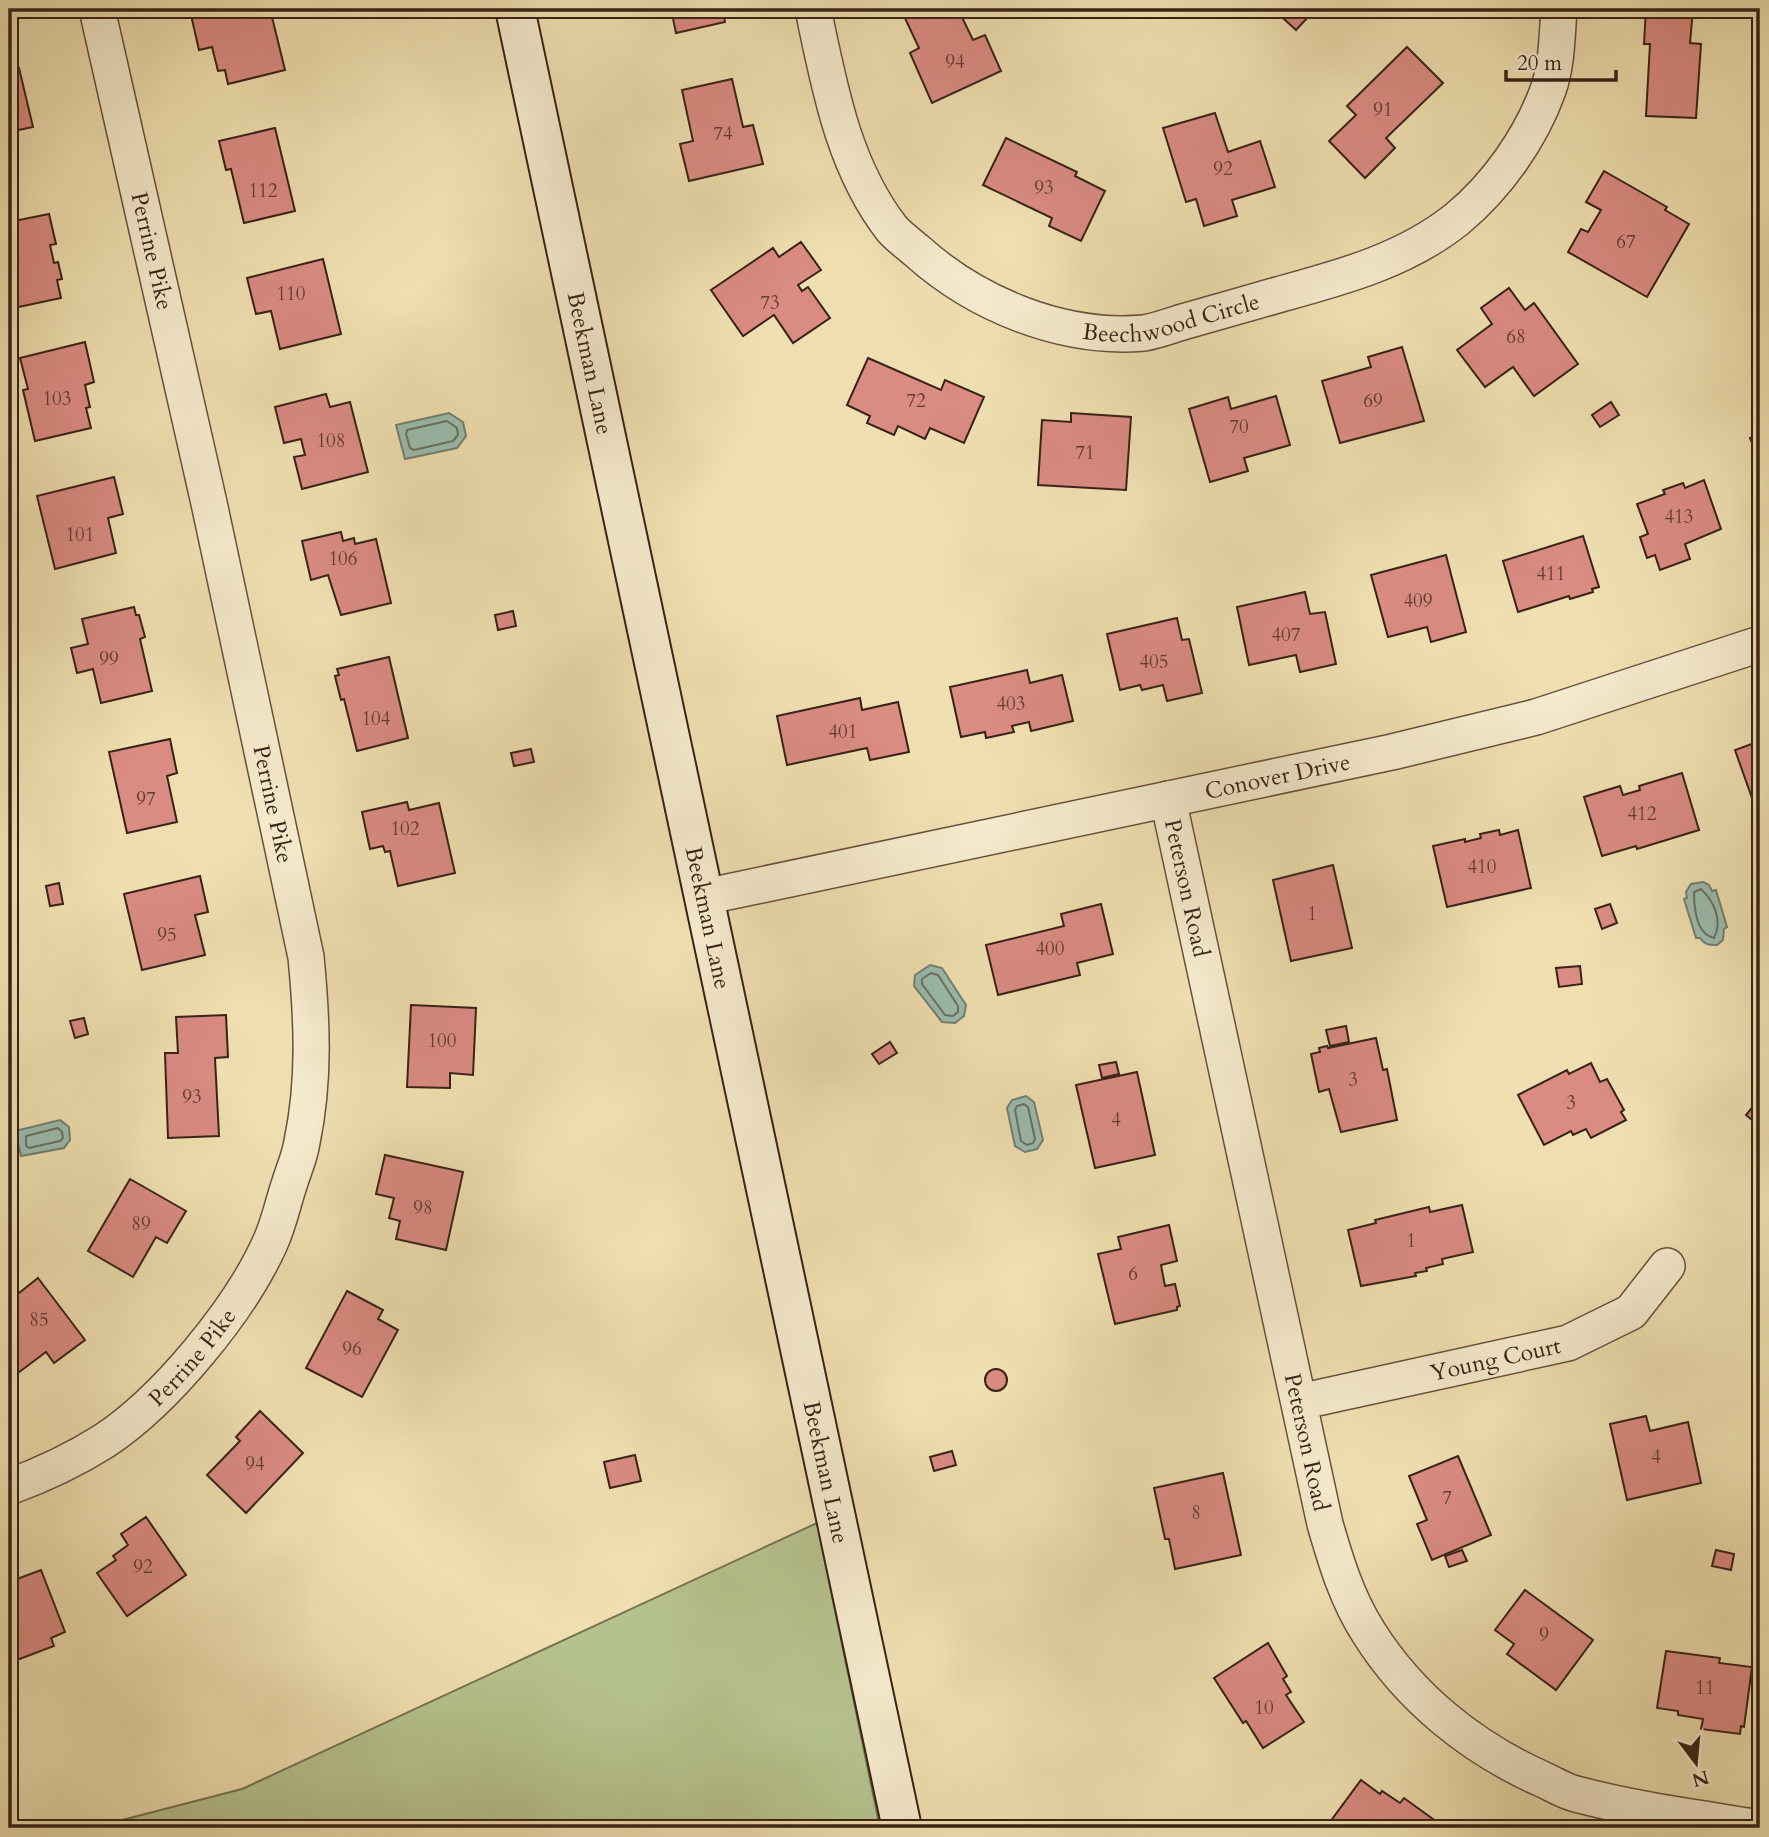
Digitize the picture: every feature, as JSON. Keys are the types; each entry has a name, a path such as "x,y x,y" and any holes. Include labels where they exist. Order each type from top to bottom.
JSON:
{"street":[{"name":"Perrine Pike","path":"9,1487 49,1472 105,1440 150,1404 197,1355 239,1298 270,1243 302,1143 311,1081 312,1020 306,957 209,503 97,9"},
{"name":"Beekman Lane","path":"515,9 902,1828"},
{"name":"Beechwood Circle","path":"813,9 835,110 860,179 893,231 941,272 989,300 1035,319 1089,331 1145,333 1349,275 1411,250 1457,219 1497,178 1527,135 1549,89 1559,9"},
{"name":"Conover Drive","path":"704,897 1392,752 1536,717 1760,644"},
{"name":"Peterson Road","path":"1168,799 1325,1524 1340,1577 1369,1633 1412,1688 1467,1738 1518,1768 1573,1793 1641,1808 1760,1828"},
{"name":"Young Court","path":"1299,1402 1568,1343 1631,1312 1667,1266"}],"green space":[{"path":"817,1523 880,1828 91,1828 242,1789"}],"water":[{"path":"449,413 463,422 466,436 457,448 405,459 396,425"},
{"path":"1703,882 1709,885 1712,891 1716,890 1727,927 1724,929 1723,940 1717,945 1707,944 1696,938 1684,899 1687,898 1686,892 1691,884"},
{"path":"930,965 942,968 966,1005 964,1016 955,1023 942,1022 914,986 915,975"},
{"path":"1026,1096 1034,1102 1043,1140 1037,1149 1025,1152 1015,1146 1007,1108 1012,1100"},
{"path":"60,1120 69,1127 70,1140 64,1148 21,1156 15,1131"}],"building":[{"path":"219,9 270,9 285,70 228,84 225,70 218,71 212,47 199,50 191,15"},
{"path":"671,9 723,9 725,22 676,33"},
{"path":"920,9 958,9 973,40 985,35 1001,71 932,103 910,53 919,48 904,16"},
{"path":"1295,9 1301,9 1309,16 1296,30 1284,19"},
{"path":"1646,9 1693,9 1690,43 1701,44 1696,118 1646,116 1650,44 1644,44"},
{"path":"1407,47 1443,83 1386,138 1395,148 1365,178 1329,141 1356,115 1347,106"},
{"path":"19,68 33,127 9,132 9,71"},
{"path":"732,79 743,127 753,125 763,164 689,181 680,144 693,141 682,90"},
{"path":"1215,113 1228,152 1260,141 1275,187 1232,200 1237,216 1204,226 1196,199 1186,202 1163,128"},
{"path":"275,128 295,211 244,223 231,169 226,170 219,141"},
{"path":"1006,138 1077,172 1075,176 1105,191 1081,241 1049,226 1052,218 983,185"},
{"path":"1604,171 1667,207 1665,210 1689,224 1647,297 1568,252 1581,229 1588,232 1601,210 1586,202"},
{"path":"49,214 56,244 50,245 54,263 58,262 62,279 57,280 61,298 9,309 9,222"},
{"path":"801,242 821,270 798,285 802,291 808,287 830,318 793,343 774,315 743,336 711,290 773,248 779,257"},
{"path":"323,259 341,334 280,349 271,311 256,314 247,278"},
{"path":"1509,288 1525,310 1534,303 1578,364 1534,396 1513,367 1485,387 1457,350 1492,324 1481,308"},
{"path":"85,342 94,382 85,385 90,407 86,408 91,428 35,441 23,390 28,389 20,358"},
{"path":"1402,347 1424,421 1340,443 1322,381 1371,367 1368,357"},
{"path":"868,358 941,390 945,380 984,397 964,443 930,428 925,439 898,426 894,435 867,423 870,416 847,405"},
{"path":"326,394 330,407 350,402 368,472 302,489 294,457 305,455 301,439 284,443 275,407"},
{"path":"1276,396 1290,445 1244,458 1248,471 1210,482 1189,409 1228,397 1231,409"},
{"path":"1611,402 1619,415 1600,427 1592,415"},
{"path":"1071,413 1131,417 1126,490 1038,485 1042,420 1071,422"},
{"path":"1760,435 1760,463 1750,438"},
{"path":"114,477 123,514 108,518 116,553 55,569 37,496"},
{"path":"1704,480 1721,529 1685,544 1690,559 1660,570 1655,555 1647,558 1640,537 1648,534 1637,504 1665,494 1663,490 1683,483 1685,488"},
{"path":"341,532 343,541 354,538 355,544 376,539 391,603 341,615 328,575 311,580 302,541"},
{"path":"1583,536 1599,587 1592,589 1593,592 1570,599 1569,596 1518,612 1503,561"},
{"path":"1446,555 1466,632 1431,642 1427,627 1388,637 1371,575"},
{"path":"1305,592 1310,614 1325,612 1336,664 1300,672 1296,655 1249,665 1237,607"},
{"path":"134,607 145,637 140,639 152,691 101,703 93,669 77,673 71,648 88,644 82,619"},
{"path":"513,611 516,626 498,630 495,615"},
{"path":"1177,618 1182,640 1189,639 1202,693 1167,701 1163,685 1142,690 1140,685 1120,690 1107,634"},
{"path":"389,657 408,738 357,751 344,699 341,700 335,676 339,675 337,669"},
{"path":"1027,670 1030,683 1062,675 1073,721 1031,731 1029,722 1012,726 1014,732 986,738 985,732 961,737 950,687"},
{"path":"860,698 862,710 898,702 909,752 870,760 867,748 787,765 777,716"},
{"path":"170,739 177,773 167,776 177,822 127,833 109,752"},
{"path":"1760,741 1760,795 1752,798 1735,750"},
{"path":"531,749 534,762 514,766 511,753"},
{"path":"1682,773 1699,830 1637,849 1636,846 1602,856 1584,797 1620,786 1623,795 1640,790 1639,786"},
{"path":"407,802 409,810 439,803 455,873 398,886 390,851 385,852 383,846 370,849 362,812"},
{"path":"1499,830 1500,835 1518,830 1531,888 1447,907 1433,846 1465,839 1465,842 1481,838 1480,834"},
{"path":"1333,865 1352,948 1291,961 1273,880"},
{"path":"200,876 208,912 195,915 205,955 142,970 124,894"},
{"path":"59,883 63,904 50,906 46,886"},
{"path":"1101,904 1113,954 1077,963 1080,975 998,995 986,945 1064,926 1061,914"},
{"path":"1610,904 1617,923 1602,929 1595,909"},
{"path":"1580,966 1582,984 1559,987 1556,968"},
{"path":"411,1005 476,1008 473,1075 450,1073 450,1088 407,1087"},
{"path":"226,1015 228,1057 215,1058 219,1136 168,1138 165,1053 178,1053 176,1017"},
{"path":"84,1018 88,1034 75,1038 70,1021"},
{"path":"1346,1026 1349,1042 1330,1046 1326,1030"},
{"path":"1376,1038 1383,1070 1387,1069 1397,1120 1341,1132 1329,1089 1319,1092 1311,1054 1320,1052 1319,1048 1327,1046 1328,1048"},
{"path":"890,1042 897,1053 879,1064 872,1054"},
{"path":"1116,1062 1119,1074 1102,1078 1099,1065"},
{"path":"1591,1063 1600,1082 1607,1079 1624,1110 1621,1112 1626,1120 1591,1138 1586,1129 1573,1135 1571,1131 1544,1145 1518,1095 1567,1070 1569,1074"},
{"path":"1137,1072 1155,1155 1095,1168 1076,1085"},
{"path":"1760,1098 1760,1127 1746,1115"},
{"path":"385,1155 463,1172 446,1250 396,1239 400,1221 389,1218 394,1198 376,1194"},
{"path":"130,1179 186,1211 167,1243 156,1237 133,1277 88,1251"},
{"path":"1462,1205 1473,1252 1442,1259 1443,1264 1426,1268 1427,1271 1415,1273 1416,1276 1361,1286 1348,1230 1376,1223 1375,1220 1429,1207 1430,1212"},
{"path":"1169,1225 1177,1261 1161,1265 1165,1286 1175,1284 1180,1306 1177,1310 1115,1324 1098,1254 1121,1249 1118,1237"},
{"path":"38,1278 85,1340 54,1363 46,1352 14,1376 9,1370 9,1301"},
{"path":"347,1291 383,1310 378,1319 398,1330 362,1397 306,1368"},
{"path":"996,1369 1006,1376 1007,1380 1000,1390 996,1391 986,1384 985,1380 992,1370"},
{"path":"260,1411 303,1453 246,1513 207,1475 240,1441 236,1437"},
{"path":"1646,1416 1650,1431 1688,1422 1701,1483 1627,1500 1610,1424"},
{"path":"952,1451 956,1465 934,1471 930,1457"},
{"path":"635,1455 641,1481 610,1488 604,1462"},
{"path":"1458,1456 1491,1535 1432,1560 1417,1524 1427,1520 1409,1476"},
{"path":"1223,1473 1241,1555 1175,1569 1169,1539 1165,1539 1154,1488"},
{"path":"146,1517 186,1575 127,1616 97,1573 116,1560 113,1556 128,1545 121,1534"},
{"path":"1462,1550 1467,1561 1449,1567 1445,1556"},
{"path":"1716,1550 1734,1554 1731,1570 1712,1566"},
{"path":"41,1570 65,1632 51,1638 54,1646 9,1663 9,1582"},
{"path":"1525,1590 1593,1640 1556,1690 1507,1654 1514,1644 1495,1630"},
{"path":"1268,1643 1287,1676 1283,1679 1291,1692 1286,1695 1304,1722 1263,1748 1214,1678"},
{"path":"1666,1651 1720,1658 1719,1663 1752,1667 1744,1727 1741,1726 1740,1734 1701,1729 1703,1719 1657,1708"},
{"path":"1361,1780 1380,1794 1382,1791 1400,1803 1404,1798 1437,1822 1432,1828 1327,1826"}]}
